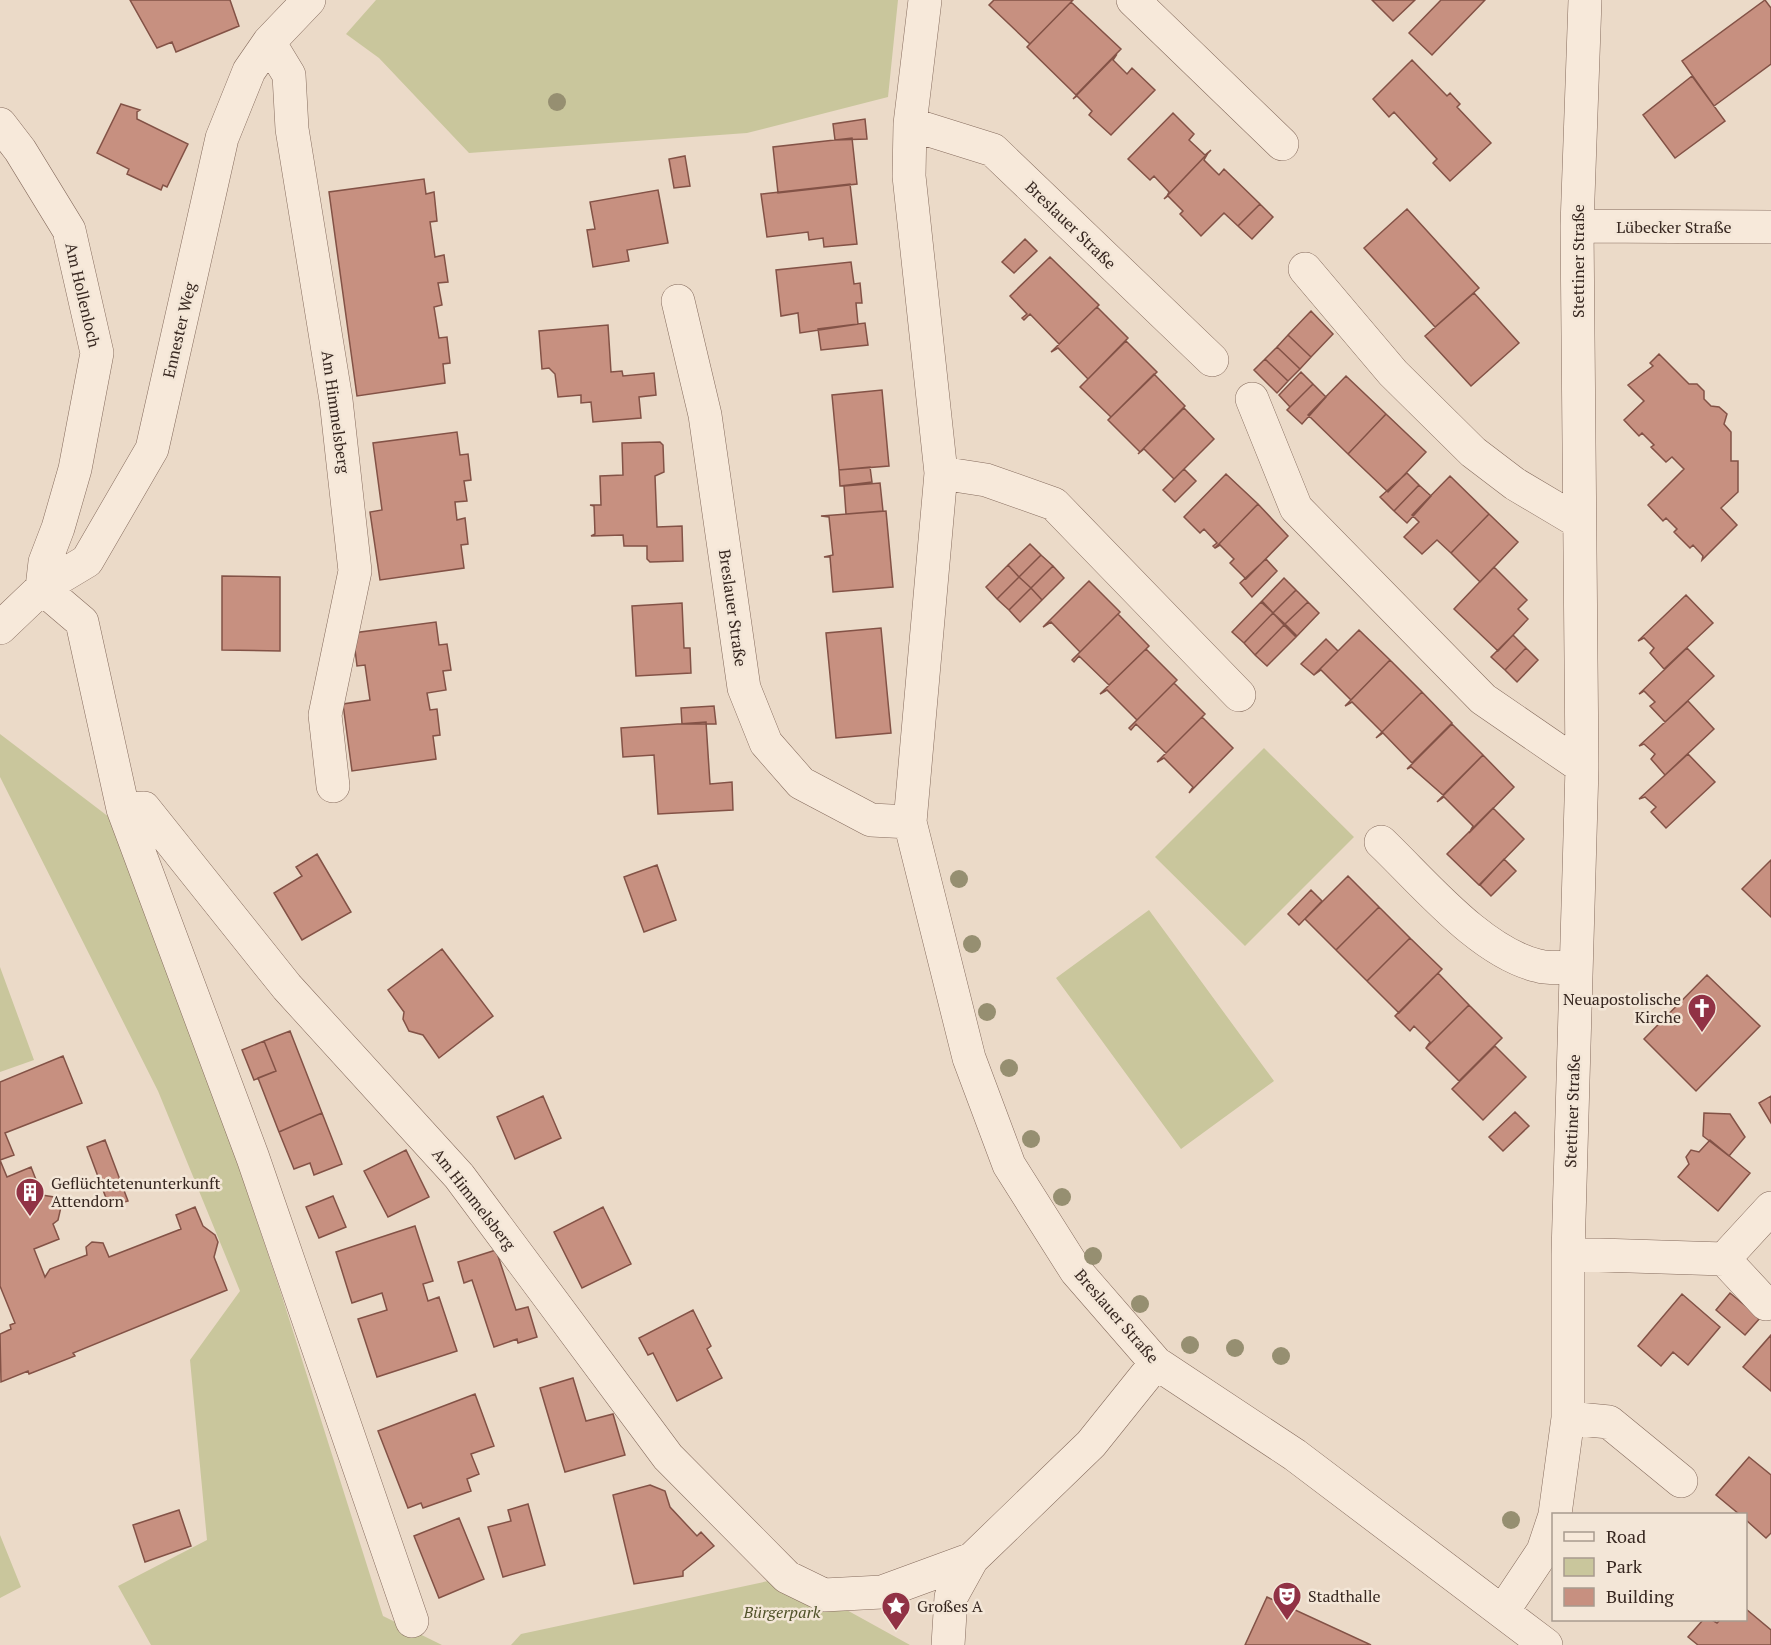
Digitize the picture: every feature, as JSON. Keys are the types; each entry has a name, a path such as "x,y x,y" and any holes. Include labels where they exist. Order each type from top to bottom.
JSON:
{"street":[{"name":"Ennester Weg","path":"0,628 42,588 87,561 152,449 222,138 249,71 269,42 309,0"},
{"name":"Breslauer Straße","path":"925,0 910,124 909,176 941,473 910,822 969,1058 1009,1165 1076,1271 1156,1363 1295,1455 1546,1645"},
{"path":"1133,0 1282,144"},
{"name":"Stettiner Straße","path":"1554,1513 1568,1418 1568,1254 1582,767 1577,226 1585,0"},
{"name":"Am Himmelsberg","path":"269,42 289,75 292,129 336,400 355,571 325,715 333,786"},
{"name":"Am Hollenloch","path":"0,124 20,150 69,230 97,353 75,469 58,528 45,562 42,588"},
{"name":"Breslauer Straße","path":"910,124 993,150 1212,360"},
{"name":"Lübecker Straße","path":"1577,226 1771,227"},
{"path":"1305,269 1393,373 1473,452 1515,484 1580,522"},
{"name":"Breslauer Straße","path":"678,301 705,415 744,688 766,743 801,783 871,820 910,822"},
{"path":"1252,399 1296,508 1483,699 1582,767"},
{"path":"941,473 986,480 1054,504 1239,695"},
{"path":"42,588 82,622 123,809 254,1158 412,1621"},
{"name":"Am Himmelsberg","path":"123,809 144,808 287,987 459,1176 668,1457 787,1577 824,1595 882,1593 972,1559"},
{"path":"1381,842 1481,938 1508,955 1540,967 1576,967"},
{"path":"1724,1259 1771,1208"},
{"path":"1568,1254 1724,1259 1766,1304"},
{"path":"948,1645 951,1597 972,1559 1091,1444 1156,1363"},
{"path":"1568,1418 1609,1422 1681,1481"},
{"name":"Stettiner Straße","path":"1503,1611 1543,1551 1552,1522"}],"green space":[{"path":"376,0 898,0 888,97 747,133 469,153 379,58 346,34"},
{"path":"0,734 126,830 279,1287 383,1616 442,1645 151,1645 118,1586 207,1540 190,1360 240,1291 158,1091 0,777"},
{"path":"1264,748 1354,837 1245,946 1155,857"},
{"path":"1149,910 1274,1081 1181,1149 1056,978"},
{"path":"0,967 34,1060 0,1072"},
{"path":"0,1535 21,1587 0,1598"},
{"name":"Bürgerpark","path":"787,1577 910,1645 511,1645 521,1634"}],"building":[{"path":"130,0 230,0 239,26 176,52 172,42 157,48"},
{"path":"994,0 1073,0 1030,44 989,5"},
{"path":"1372,0 1415,0 1393,21"},
{"path":"1441,0 1485,0 1432,55 1409,33"},
{"path":"1765,0 1771,8 1771,64 1714,106 1682,61"},
{"path":"1071,2 1121,49 1076,95 1027,47"},
{"path":"1117,54 1113,60 1127,74 1132,68 1155,90 1111,135 1089,115 1092,111 1077,96 1073,99"},
{"path":"1412,60 1447,96 1450,93 1460,104 1457,107 1491,143 1450,181 1433,163 1437,159 1394,112 1389,117 1373,99"},
{"path":"1692,76 1725,121 1675,158 1643,115"},
{"path":"121,104 140,110 137,112 137,119 188,144 167,187 163,185 161,190 127,174 129,169 97,153"},
{"path":"1173,113 1194,134 1189,140 1205,155 1211,150 1167,196 1169,192 1154,176 1150,180 1128,159"},
{"path":"865,119 867,139 835,140 833,124"},
{"path":"852,138 857,184 778,193 773,147"},
{"path":"1208,153 1204,160 1219,175 1224,169 1260,204 1238,226 1224,213 1201,236 1180,214 1183,211 1168,196 1164,199"},
{"path":"685,156 690,186 674,188 669,159"},
{"path":"424,179 426,194 434,192 437,221 430,222 435,257 444,255 448,282 438,283 442,305 434,307 439,338 447,337 450,363 443,364 445,383 357,396 329,192"},
{"path":"850,184 857,244 824,247 823,238 809,240 808,232 767,237 761,194"},
{"path":"658,190 668,243 627,250 629,261 593,267 587,230 595,229 590,202"},
{"path":"1260,204 1273,217 1252,239 1238,226"},
{"path":"1407,209 1479,288 1435,327 1364,248"},
{"path":"1025,239 1037,251 1014,273 1002,262"},
{"path":"1050,257 1099,305 1059,344 1030,314 1024,320 1022,318 1027,314 1010,296"},
{"path":"851,262 854,284 860,283 862,303 856,303 858,324 800,333 798,313 781,316 776,270"},
{"path":"1474,293 1519,343 1471,386 1425,336"},
{"path":"1097,307 1128,338 1088,379 1058,348 1051,352"},
{"path":"1311,311 1333,334 1311,357 1288,335"},
{"path":"865,323 868,345 821,350 818,329"},
{"path":"608,325 611,372 622,371 623,376 654,373 656,395 639,397 641,418 593,422 591,402 581,403 581,395 558,397 555,374 549,368 542,369 539,331"},
{"path":"1288,335 1311,357 1300,369 1277,347"},
{"path":"1126,341 1157,372 1111,417 1080,387"},
{"path":"1277,347 1300,369 1288,381 1265,359"},
{"path":"1659,354 1689,384 1697,384 1704,391 1704,399 1711,406 1719,407 1727,414 1724,424 1731,432 1731,461 1738,461 1738,492 1721,508 1737,525 1702,560 1703,556 1693,545 1690,548 1674,532 1677,529 1666,518 1663,521 1648,505 1684,469 1672,457 1666,462 1651,447 1654,445 1642,433 1639,436 1624,420 1644,401 1628,385 1653,366 1650,363"},
{"path":"1265,359 1288,381 1277,393 1254,370"},
{"path":"1301,372 1313,384 1290,407 1279,395"},
{"path":"1154,374 1185,406 1140,452 1108,420"},
{"path":"1346,376 1386,414 1348,454 1308,415"},
{"path":"1313,384 1326,397 1302,424 1287,410"},
{"path":"882,390 889,466 839,470 832,395"},
{"path":"1184,408 1214,439 1174,479 1144,449 1138,454"},
{"path":"1386,414 1426,452 1388,492 1348,454"},
{"path":"457,432 460,455 468,454 471,480 464,481 467,501 455,502 457,520 465,518 468,544 461,545 464,568 380,580 370,512 382,510 373,443"},
{"path":"660,442 663,445 664,472 655,476 657,527 682,526 683,561 650,562 647,559 647,546 624,546 623,535 591,536 595,534 594,506 590,505 601,505 600,476 623,475 622,443"},
{"path":"870,467 872,482 840,486 839,470"},
{"path":"1184,469 1196,481 1175,502 1163,490"},
{"path":"1407,473 1419,485 1394,511 1380,497"},
{"path":"1226,474 1258,504 1215,548 1213,546 1217,543 1204,529 1200,533 1184,517"},
{"path":"1450,476 1489,514 1451,553 1437,540 1422,554 1404,537 1419,522 1412,515"},
{"path":"880,483 883,511 846,514 844,486"},
{"path":"1419,485 1431,496 1407,523 1394,511"},
{"path":"1258,504 1288,536 1246,579 1230,563 1234,559 1220,545 1215,548"},
{"path":"886,511 893,587 833,592 830,557 824,557 833,555 829,517 821,516"},
{"path":"1489,514 1518,542 1480,582 1451,553"},
{"path":"1030,544 1041,555 1019,577 1008,565"},
{"path":"1041,555 1053,566 1031,588 1019,577"},
{"path":"1266,559 1277,571 1252,597 1240,583"},
{"path":"1008,565 1019,577 997,599 986,587"},
{"path":"1053,566 1064,578 1042,600 1031,588"},
{"path":"1494,567 1527,600 1518,609 1528,619 1498,651 1454,609"},
{"path":"222,576 280,577 280,651 222,650"},
{"path":"1019,577 1031,588 1009,610 997,599"},
{"path":"1284,578 1296,590 1273,613 1262,601"},
{"path":"1089,581 1120,612 1080,652 1051,622 1043,627"},
{"path":"1031,588 1042,600 1020,622 1009,610"},
{"path":"1296,590 1308,602 1285,624 1273,613"},
{"path":"1686,595 1713,623 1664,669 1650,653 1654,648 1644,638 1638,641"},
{"path":"1261,602 1273,613 1244,643 1232,632"},
{"path":"1308,602 1319,613 1297,636 1285,624"},
{"path":"682,603 684,648 690,648 691,673 636,676 632,606"},
{"path":"1273,613 1284,625 1255,655 1244,643"},
{"path":"1118,614 1149,646 1109,685 1079,656 1074,662 1072,660"},
{"path":"436,622 439,645 447,644 451,670 443,671 446,690 427,693 430,710 437,709 440,735 433,736 436,759 352,771 343,704 370,700 365,665 357,666 353,633"},
{"path":"1284,625 1296,637 1267,666 1255,655"},
{"path":"881,628 891,733 836,738 826,633"},
{"path":"1359,630 1390,660 1351,700 1321,670 1314,675"},
{"path":"1513,635 1526,648 1505,670 1491,657"},
{"path":"1326,639 1338,651 1314,675 1301,664"},
{"path":"1526,648 1538,660 1517,682 1505,670"},
{"path":"1687,648 1714,676 1665,722 1650,706 1655,702 1644,691 1639,694"},
{"path":"1146,649 1177,680 1137,720 1107,690 1100,694"},
{"path":"1390,660 1422,692 1382,732 1352,702 1345,706"},
{"path":"1174,683 1205,714 1166,753 1136,724 1131,730 1129,728"},
{"path":"1422,692 1452,723 1412,763 1383,733 1376,738"},
{"path":"1688,701 1714,729 1665,775 1651,759 1655,754 1644,744 1639,746"},
{"path":"714,706 716,724 682,724 681,708"},
{"path":"1202,717 1233,748 1189,793 1193,787 1164,758 1157,762"},
{"path":"706,722 710,784 732,782 733,810 658,814 654,755 623,757 621,728"},
{"path":"1452,724 1483,755 1443,795 1411,767 1407,769"},
{"path":"1688,754 1715,782 1666,828 1651,812 1656,807 1645,797 1639,799"},
{"path":"1483,755 1514,787 1469,833 1473,826 1444,797 1437,802"},
{"path":"1493,808 1524,839 1479,885 1447,854"},
{"path":"317,854 351,912 302,940 274,893 302,876 296,867"},
{"path":"1504,859 1516,871 1491,896 1480,885"},
{"path":"1771,860 1771,917 1742,889"},
{"path":"657,865 676,920 644,932 624,877"},
{"path":"1348,876 1379,907 1336,950 1305,919"},
{"path":"1311,890 1322,901 1299,925 1288,914"},
{"path":"1379,907 1410,938 1367,981 1336,950"},
{"path":"1410,938 1442,969 1399,1013 1367,981"},
{"path":"442,949 493,1016 439,1058 423,1035 409,1031 403,1019 404,1012 388,990"},
{"path":"1438,973 1469,1005 1426,1048 1430,1042 1414,1026 1410,1031 1395,1016"},
{"name":"Neuapostolische Kirche","path":"1707,975 1760,1026 1696,1091 1644,1039"},
{"path":"1469,1005 1502,1038 1459,1081 1426,1048"},
{"path":"290,1031 322,1113 279,1132 258,1078 276,1071 264,1041"},
{"path":"264,1041 276,1071 254,1080 242,1050"},
{"path":"1495,1046 1526,1077 1483,1120 1452,1089"},
{"path":"63,1056 82,1103 5,1133 14,1155 0,1160 0,1082"},
{"path":"543,1096 561,1138 515,1159 497,1117"},
{"path":"1771,1096 1771,1123 1759,1103"},
{"path":"1515,1112 1529,1126 1503,1151 1489,1137"},
{"path":"322,1113 342,1164 314,1175 310,1163 294,1169 279,1132"},
{"path":"1704,1113 1730,1114 1745,1137 1729,1156 1703,1136"},
{"path":"105,1140 128,1201 109,1206 87,1147"},
{"path":"1710,1140 1750,1173 1718,1211 1678,1177 1689,1164 1686,1157 1691,1150 1699,1152"},
{"path":"406,1150 429,1197 388,1217 364,1171"},
{"name":"Geflüchtetenunterkunft Attendorn","path":"0,1160 7,1177 31,1167 42,1195 54,1197 61,1207 58,1220 53,1224 59,1239 34,1249 45,1277 50,1269 87,1255 86,1247 92,1242 103,1243 109,1257 181,1229 176,1215 195,1207 203,1226 215,1235 218,1242 214,1257 227,1290 73,1353 75,1356 1,1382 0,1334 11,1329 10,1325 15,1323 0,1286"},
{"path":"333,1196 346,1227 319,1238 306,1207"},
{"path":"603,1207 631,1264 582,1288 554,1232"},
{"path":"415,1226 433,1281 423,1284 428,1301 439,1297 457,1351 377,1377 358,1319 387,1310 382,1293 352,1303 336,1252"},
{"path":"496,1250 516,1310 528,1307 537,1337 518,1343 517,1339 494,1347 472,1280 464,1283 458,1262"},
{"path":"1730,1293 1760,1318 1745,1335 1716,1310"},
{"path":"1682,1294 1720,1327 1688,1365 1673,1352 1661,1366 1638,1346"},
{"path":"693,1310 711,1346 707,1349 722,1378 677,1401 653,1353 648,1355 639,1338"},
{"path":"1771,1335 1771,1391 1743,1367"},
{"path":"573,1378 586,1421 613,1414 625,1455 565,1472 540,1388"},
{"path":"475,1394 494,1446 471,1454 479,1474 467,1479 471,1491 423,1508 421,1503 408,1508 378,1431"},
{"path":"1749,1457 1771,1475 1771,1533 1766,1538 1747,1521 1747,1513 1738,1513 1716,1495"},
{"path":"650,1485 665,1491 670,1507 697,1536 701,1532 714,1546 683,1571 683,1576 634,1584 613,1495"},
{"path":"528,1504 545,1565 503,1577 488,1527 511,1521 508,1510"},
{"path":"179,1510 191,1546 145,1562 133,1525"},
{"path":"459,1518 484,1579 439,1598 414,1536"},
{"name":"Stadthalle","path":"1267,1597 1371,1645 1245,1645"},
{"path":"1747,1610 1771,1630 1771,1645 1698,1645 1688,1637 1702,1621 1717,1623 1719,1621 1747,1621"}],"place":[{"name":"Neuapostolische Kirche","path":"1702,1034"},
{"name":"Geflüchtetenunterkunft Attendorn","path":"30,1218"},
{"name":"Stadthalle","path":"1287,1622"},
{"name":"Großes A","path":"896,1632"}]}
